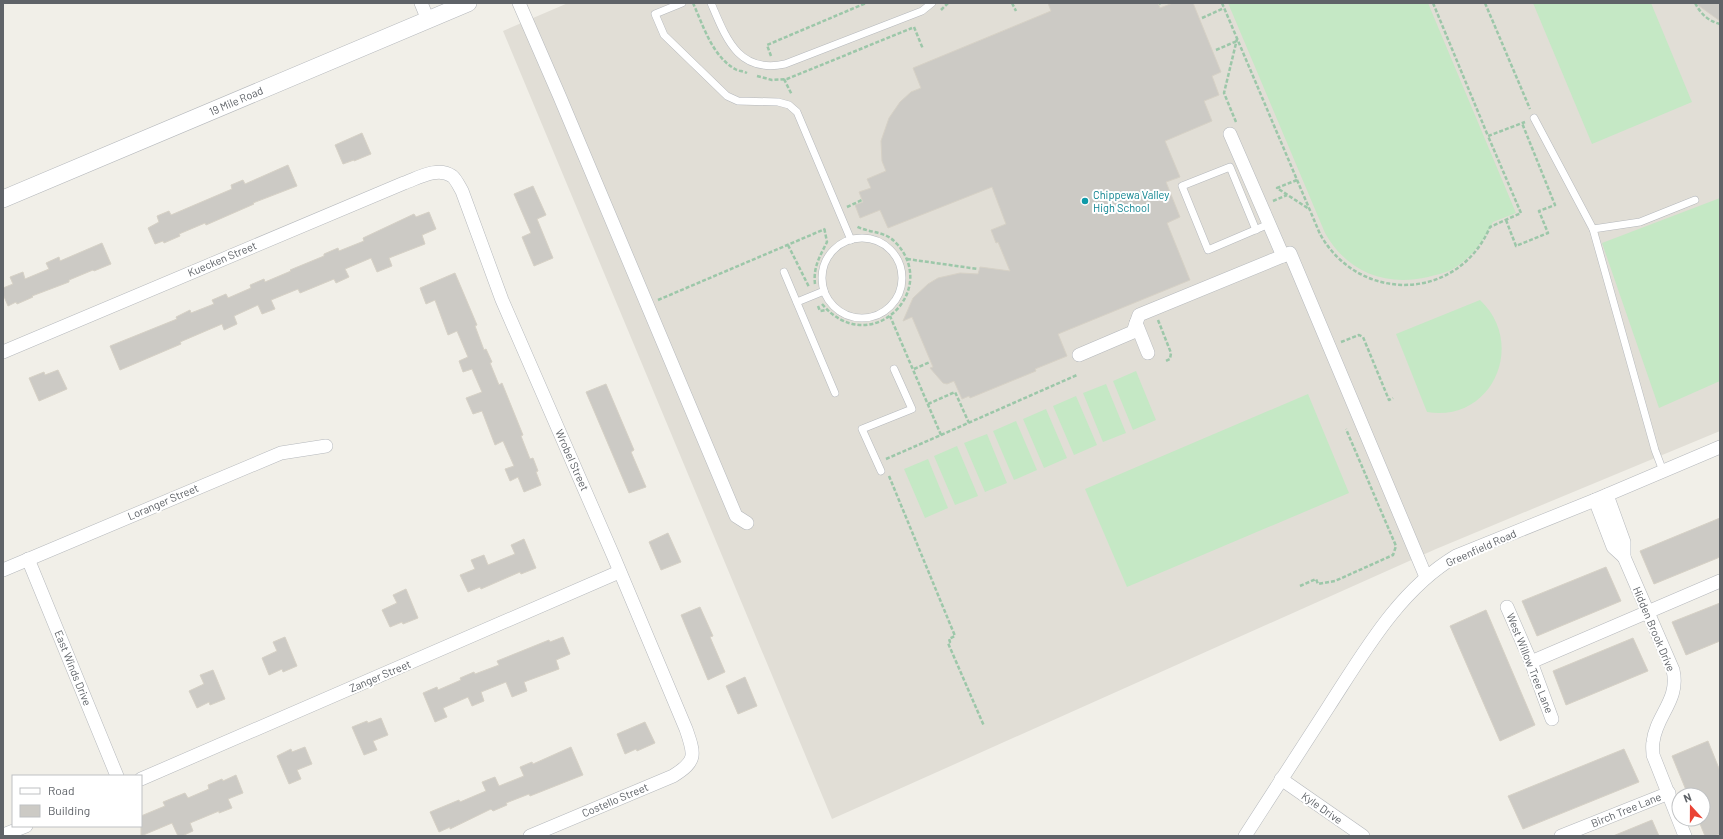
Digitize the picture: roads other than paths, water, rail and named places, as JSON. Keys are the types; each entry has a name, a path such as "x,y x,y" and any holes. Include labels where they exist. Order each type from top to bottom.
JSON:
{"street":[{"path":"421,3 428,20"},
{"path":"519,3 565,107 736,516 747,523"},
{"name":"19 Mile Road","path":"3,199 463,4"},
{"path":"1230,134 1236,164 1269,224 1283,256"},
{"name":"Kuecken Street","path":"3,352 404,183 443,171"},
{"name":"Wrobel Street","path":"443,171 452,176 462,191 502,300 686,729 693,756"},
{"path":"1079,355 1133,332 1139,315 1290,253 1426,577"},
{"path":"1136,323 1148,353"},
{"name":"Loranger Street","path":"3,570 281,453 326,446"},
{"name":"Greenfield Road","path":"1245,836 1281,779 1380,631 1399,606 1426,577 1440,565 1456,556 1601,498 1720,446"},
{"name":"Hidden Brook Drive","path":"1601,498 1613,547 1624,557 1673,670 1675,681 1672,697 1656,730 1653,742 1654,755 1685,836"},
{"name":"East Winds Drive","path":"28,559 117,775"},
{"name":"Zanger Street","path":"142,779 619,572"},
{"path":"1531,662 1720,581"},
{"name":"West Willow Tree Lane","path":"1507,607 1531,662 1552,719"},
{"name":"Costello Street","path":"530,836 673,776 684,769 693,756"},
{"name":"Kyle Drive","path":"1281,779 1363,836"},
{"name":"Birch Tree Lane","path":"1562,836 1669,792"},
{"path":"3,836 24,827"}],"lane":[{"path":"682,3 655,14 664,35 727,96 738,101 778,102 789,105 797,112 851,240"},
{"path":"711,3 725,35 737,53 747,60 773,66 792,61 922,11 932,3"},
{"path":"1534,118 1593,229 1655,450 1663,471"},
{"path":"1256,230 1236,164 1182,186 1208,250 1256,230 1269,224"},
{"path":"1593,229 1640,222 1695,200"},
{"path":"864,238 876,240 887,246 896,255 901,267 903,279 900,291 894,302 886,311 874,317 862,319 856,318 838,311 830,302 824,291 822,278 824,266 830,254 839,245 851,240 864,238"},
{"path":"784,272 835,393"},
{"path":"797,302 824,291"},
{"path":"881,471 862,429 912,409 894,369"}],"place":[{"name":"Chippewa Valley High School","path":"1085,201"}]}
